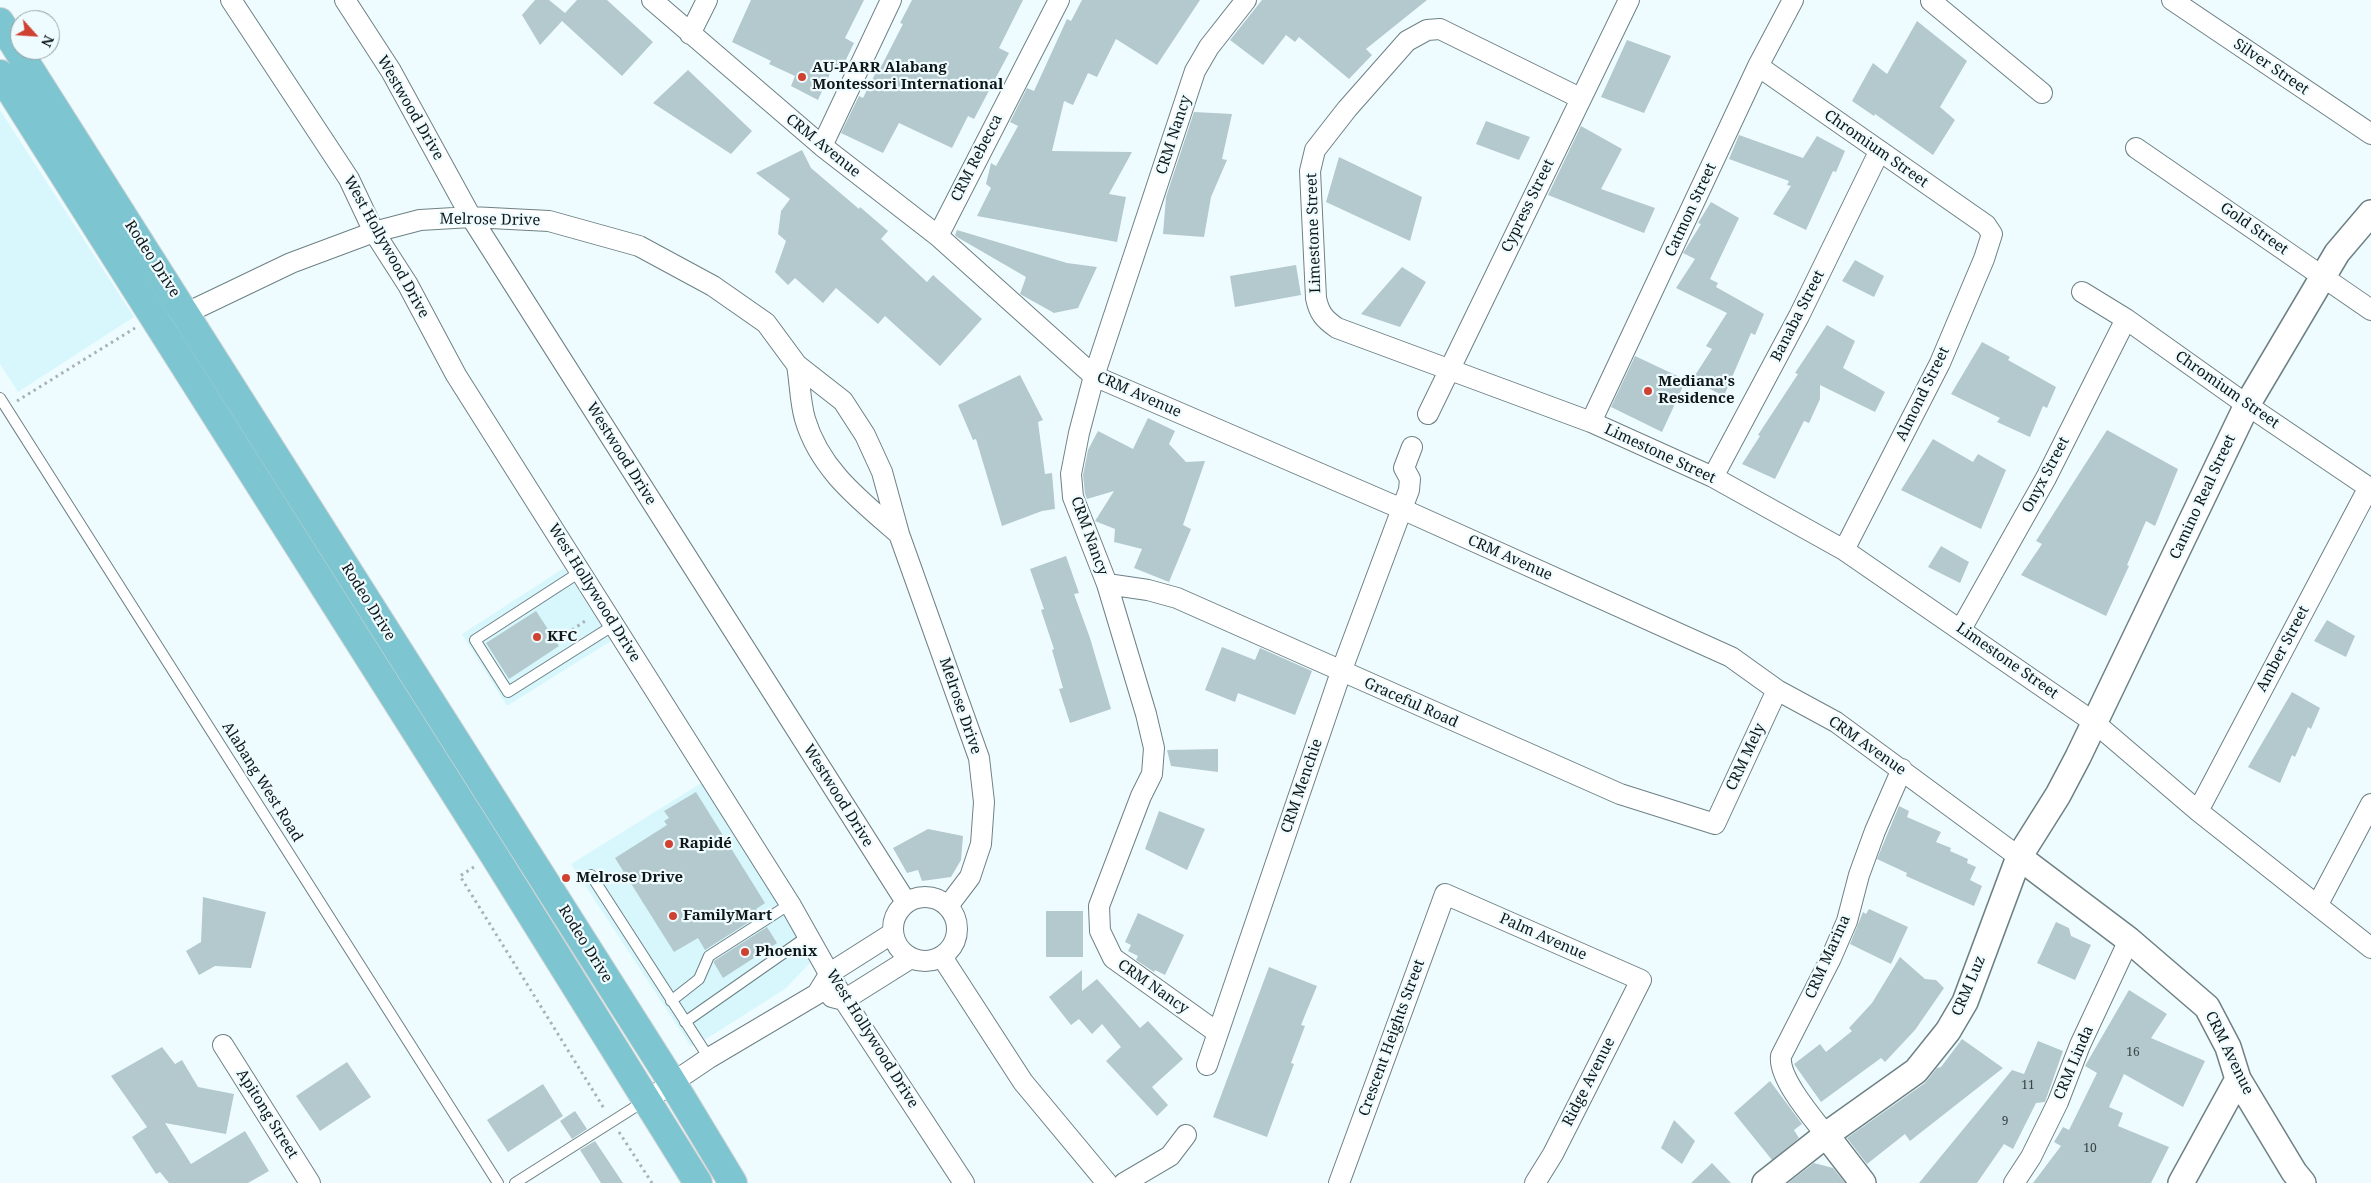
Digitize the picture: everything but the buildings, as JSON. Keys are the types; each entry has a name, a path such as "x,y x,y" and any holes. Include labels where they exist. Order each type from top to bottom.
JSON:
{"main road":[{"name":"Rodeo Drive","path":"0,22 672,1082 733,1183"},
{"name":"Rodeo Drive","path":"0,74 155,322 494,855 698,1183"}],"street":[{"name":"West Hollywood Drive","path":"231,0 349,179 374,232 408,285 456,374 790,904 844,1000 964,1183"},
{"name":"Westwood Drive","path":"345,0 391,71 471,217 906,902"},
{"name":"CRM Avenue","path":"652,0 822,146 938,236 1094,376 1402,509 1731,657 1777,690 1836,722 1902,769 2129,940 2207,1007 2228,1046 2238,1079 2294,1172 2303,1183"},
{"path":"690,34 708,0"},
{"path":"822,146 891,0"},
{"name":"CRM Rebecca","path":"938,236 1059,0"},
{"name":"CRM Nancy","path":"1218,1033 1113,958 1100,931 1099,906 1141,796 1152,774 1154,748 1146,714 1106,584 1073,497 1071,474 1079,433 1094,376 1195,71 1209,47 1246,0"},
{"name":"Cypress Street","path":"1428,414 1629,0"},
{"name":"Catmon Street","path":"1591,422 1758,66 1793,0"},
{"path":"1929,1 1952,0"},
{"name":"Silver Street","path":"2172,0 2371,134"},
{"path":"1929,1 2042,93"},
{"name":"Limestone Street","path":"1580,98 1440,29 1427,30 1407,41 1347,109 1315,150 1310,171 1310,194 1316,298 1319,312 1326,321 1337,328 1591,422 1713,477 1844,550 2096,723 2198,811 2318,904 2371,948"},
{"name":"Chromium Street","path":"1758,66 1986,225 1992,234"},
{"name":"Gold Street","path":"2136,148 2371,310"},
{"name":"Banaba Street","path":"1713,477 1799,316 1879,152"},
{"name":"Camino Real Street","path":"2058,795 2096,723 2247,405 2336,253 2371,213"},
{"name":"Melrose Drive","path":"155,322 186,313 291,263 374,232 420,220 471,217 549,221 639,246 713,286 766,323 797,365 843,401 865,435 882,472 899,534 978,758 984,802 981,844 970,877 948,906"},
{"name":"Almond Street","path":"1844,550 1940,363 1984,259 1992,234"},
{"name":"Chromium Street","path":"2082,292 2126,319 2247,405 2370,488"},
{"name":"Onyx Street","path":"1961,630 2046,478 2126,319"},
{"name":"Melrose Drive","path":"797,365 805,417 816,448 831,472 899,534"},
{"name":"CRM Menchie","path":"1206,1065 1341,672 1411,485 1404,468 1412,447"},
{"name":"Amber Street","path":"2198,811 2370,488"},
{"name":"Graceful Road","path":"1106,584 1148,590 1178,598 1341,672 1620,794 1715,824"},
{"name":"CRM Mely","path":"1715,824 1777,690"},
{"name":"CRM Marina","path":"1826,1135 1784,1076 1780,1064 1782,1056 1831,958 1847,921 1859,875 1875,831 1902,769"},
{"name":"CRM Luz","path":"1765,1183 1826,1135 1916,1071 1948,1031 1965,1002 2019,857 2058,795"},
{"path":"2318,904 2371,804"},
{"name":"Palm Avenue","path":"1445,894 1640,980"},
{"name":"Crescent Heights Street","path":"1339,1183 1445,894"},
{"path":"928,896 938,899 948,906 954,914 957,932 949,950 942,956 932,960 921,961 911,958 902,952 893,933 898,911 906,902 928,896"},
{"path":"647,1100 709,1058 817,994 830,973 893,933"},
{"name":"CRM Linda","path":"2014,1183 2031,1157 2058,1102 2080,1045 2129,940"},
{"path":"942,956 1023,1082 1106,1183"},
{"path":"817,994 844,1000 911,958"},
{"name":"Ridge Avenue","path":"1535,1183 1553,1154 1640,980"},
{"name":"Apitong Street","path":"223,1046 310,1183"},
{"path":"2181,1183 2238,1079"},
{"path":"1124,1183 1170,1156 1186,1134"},
{"path":"1826,1135 1863,1183"}],"lane":[{"name":"Alabang West Road","path":"0,398 498,1183"},
{"path":"580,572 475,640 508,692 609,617"},
{"path":"591,875 709,1058"},
{"path":"671,1001 699,979 709,956 790,904"},
{"path":"685,1022 808,936"},
{"path":"515,1183 647,1100"}],"path":[{"path":"6,408 155,322"},
{"path":"556,641 609,617"},
{"path":"494,855 460,876 652,1183"}],"shaded area":[{"path":"0,110 134,317 18,392 0,364"},
{"name":"KFC","path":"564,568 611,641 507,706 462,634"},
{"path":"703,782 812,961 785,989 695,1046 690,1045 571,864"}],"place":[{"name":"AU-PARR Alabang Montessori International","path":"802,77"},
{"name":"Mediana's Residence","path":"1648,391"},
{"name":"KFC","path":"537,637"},
{"name":"Rapidé","path":"669,844"},
{"name":"Melrose Drive","path":"566,878"},
{"name":"FamilyMart","path":"673,916"},
{"name":"Phoenix","path":"745,952"}]}
